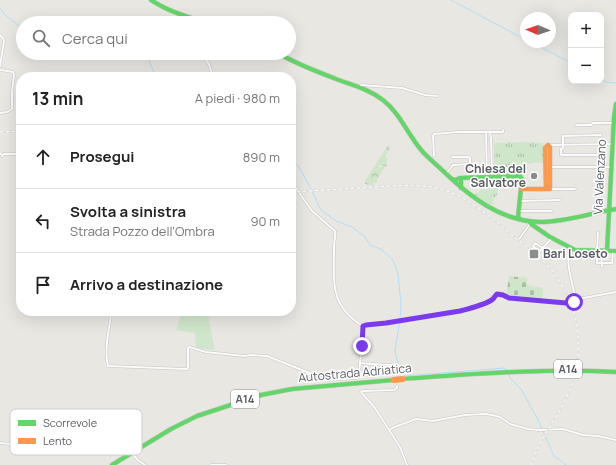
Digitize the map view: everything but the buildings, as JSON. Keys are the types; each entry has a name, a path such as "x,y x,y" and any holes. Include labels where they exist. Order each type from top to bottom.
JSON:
{"main road":[{"path":"151,0 182,16"},
{"path":"290,60 315,71 360,87 388,104 399,117 421,150 446,174 459,182 477,200 486,206 497,211 517,213 552,238 575,250 600,250"},
{"name":"Via Valenzano","path":"600,250 609,210 612,144 616,104"},
{"path":"548,145 550,148 548,189"},
{"path":"548,145 546,148 548,189"},
{"path":"459,182 489,177 521,177 522,181 517,213"},
{"path":"521,190 548,189"},
{"path":"609,201 616,209"},
{"path":"598,212 608,207 609,201"},
{"path":"530,223 548,222 616,209"},
{"path":"598,212 605,214 608,218 616,209"},
{"name":"Autostrada Adriatica","path":"142,449 202,417 239,404 274,395 403,381 504,373 568,369 616,373"},
{"name":"Autostrada Adriatica","path":"142,447 171,429 197,416 261,395 292,389 395,382"},
{"name":"Autostrada Adriatica","path":"112,465 128,455"},
{"name":"Autostrada Adriatica","path":"117,465 133,455"}],"street":[{"path":"0,35 4,41 0,67 1,70 13,72 14,75 12,109 7,112 0,113"},
{"path":"206,60 211,67 211,72"},
{"path":"360,87 361,85 402,88 428,96 437,96"},
{"path":"576,125 614,123"},
{"path":"434,156 434,134 458,132 503,132 502,130"},
{"path":"486,132 489,177"},
{"path":"489,177 490,132"},
{"path":"601,155 561,155 561,149 563,148 563,136 602,135"},
{"path":"548,145 612,144"},
{"path":"1,155 16,154"},
{"path":"446,174 453,165 470,163 470,158 468,157 452,157"},
{"path":"550,167 611,167"},
{"path":"296,188 312,211 335,231 334,280 339,303 345,312 357,323 363,326 368,324 386,323 460,311 490,301 497,294 503,295 507,298 566,303 575,302 578,299 616,292"},
{"path":"548,189 575,189"},
{"path":"517,213 560,200"},
{"path":"517,213 552,211"},
{"path":"519,239 530,223"},
{"path":"598,233 602,267"},
{"path":"543,248 535,243 533,246 539,252 543,248 552,238"},
{"path":"570,247 568,264 575,296 578,299"},
{"path":"587,258 600,250"},
{"path":"600,250 612,263 597,263 600,250"},
{"path":"111,316 108,336 108,366 187,369 189,347 206,352 244,356 266,356 317,377 329,380 358,378 361,363 363,326"},
{"path":"361,363 392,365 394,367 397,388 394,390 361,392 375,408 400,447 407,465"},
{"path":"389,430 416,419 433,422 465,415 485,414 500,417 510,424 528,429 563,429 583,436 598,436 616,440"},
{"path":"0,443 10,444"},
{"path":"133,455 145,465"},
{"path":"211,465 226,465"}],"green space":[{"path":"494,143 543,143 543,163 531,163 524,169 523,172 512,173 511,175 495,175"},
{"path":"388,145 391,147 385,157 388,159 386,162 386,167 381,165 379,166 380,168 384,168 377,179 377,182 373,182 374,185 365,184 365,181"},
{"path":"498,179 497,195 493,201 494,205 483,201 474,194 481,190 481,181"},
{"path":"509,276 527,278 527,285 543,288 542,300 506,297"},
{"path":"180,316 208,316 215,350 196,348 195,333 176,330"}],"waterway":[{"path":"451,0 520,37"},
{"path":"0,8 5,15 16,24"},
{"path":"542,48 568,61"},
{"path":"149,60 154,72"},
{"path":"604,81 616,83"},
{"path":"296,164 310,187 321,210 336,221 352,227 365,237 370,245 381,249 393,260 398,274 401,304 395,351 399,368 405,376 505,368 506,370"},
{"path":"509,375 521,389 538,420 554,456 566,465"}],"railway":[{"path":"0,132 16,131"},
{"path":"296,192 410,185 427,186 448,191 476,206 525,245 547,265 563,288 574,314 577,328 578,356 573,383 568,395 542,441 531,465"}],"traffic: fast":[{"path":"151,0 165,8 185,16"},
{"path":"290,60 378,96 394,111 422,151 452,180 487,206 512,218 526,221 550,222 616,209"},
{"path":"607,251 614,117 616,104"},
{"path":"452,179 520,176 522,179 518,217 520,219"},
{"path":"461,181 461,188"},
{"path":"529,221 550,237 575,250 616,251"},
{"path":"403,379 536,371 616,372"},
{"path":"142,447 171,429 197,416 261,395 292,389 393,380"},
{"path":"112,465 128,455"}],"traffic: slow":[{"path":"521,189 550,189 550,147 548,145 545,148 546,189"},
{"path":"393,380 403,379"}],"place":[{"name":"Chiesa del Salvatore","path":"534,176"},
{"name":"Bari Loseto","path":"534,254"}],"route":[{"path":"362,346 363,326 460,311 490,301 497,294 503,295 507,298 566,303 574,302"}]}
